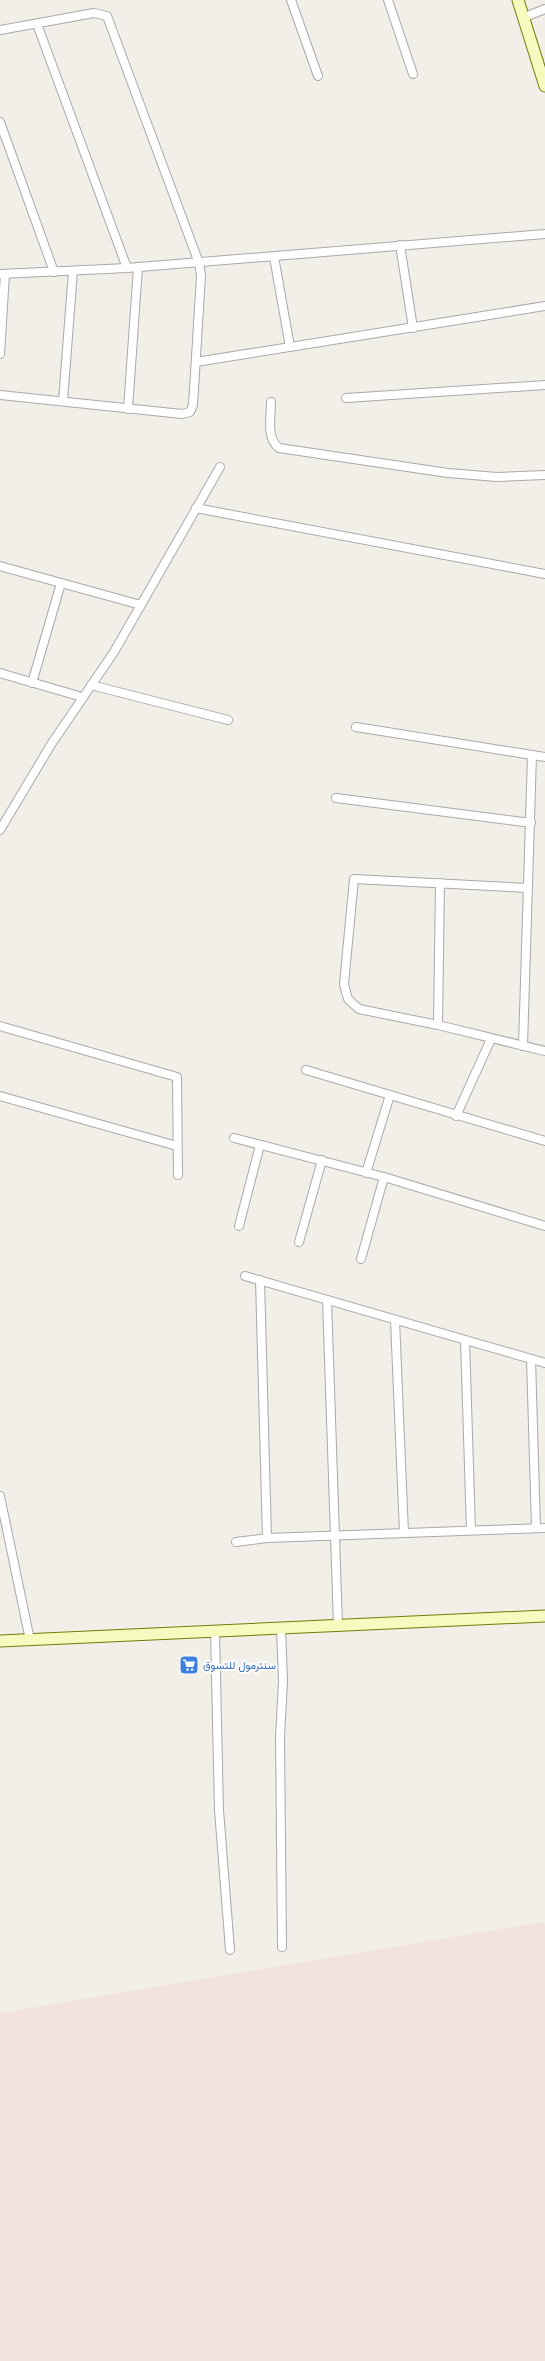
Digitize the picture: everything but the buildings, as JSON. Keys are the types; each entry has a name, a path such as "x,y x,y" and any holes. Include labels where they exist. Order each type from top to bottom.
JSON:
{"street":[{"path":"291,0 318,76"},
{"path":"388,0 413,74"},
{"path":"518,0 525,17 545,86"},
{"path":"525,17 545,9"},
{"path":"0,30 94,13 107,16 199,263 200,276 193,405 190,412 182,414 0,395"},
{"path":"37,24 127,268"},
{"path":"0,122 54,272"},
{"path":"0,354 2,274 199,263 545,234"},
{"path":"400,245 413,328"},
{"path":"274,257 290,347"},
{"path":"128,409 138,267"},
{"path":"63,401 73,271"},
{"path":"196,362 545,306"},
{"path":"346,398 545,385"},
{"path":"271,402 271,438 273,443 280,448 448,474 497,477 545,475"},
{"path":"0,830 82,697 114,652 180,540 196,508 220,467"},
{"path":"196,508 545,574"},
{"path":"0,566 142,605"},
{"path":"32,683 60,583"},
{"path":"0,673 82,697"},
{"path":"91,685 228,720"},
{"path":"356,727 545,757"},
{"path":"522,1046 531,823 532,755"},
{"path":"336,798 531,823"},
{"path":"528,888 354,879 344,984 348,999 359,1009 438,1025 545,1051"},
{"path":"438,1025 440,883"},
{"path":"0,1026 176,1077 176,1146 178,1175"},
{"path":"456,1116 491,1039"},
{"path":"306,1070 456,1116 545,1141"},
{"path":"366,1173 390,1095"},
{"path":"0,1096 176,1146"},
{"path":"234,1138 384,1177 545,1226"},
{"path":"239,1226 260,1145"},
{"path":"299,1242 322,1160"},
{"path":"361,1259 384,1177"},
{"path":"245,1276 545,1363"},
{"path":"260,1280 266,1538"},
{"path":"327,1300 338,1625"},
{"path":"396,1320 404,1533"},
{"path":"465,1340 471,1530"},
{"path":"531,1359 536,1528"},
{"path":"0,1496 30,1640"},
{"path":"236,1542 266,1538 336,1537 545,1528"},
{"path":"0,1641 545,1616"},
{"path":"281,1628 284,1681 280,1737 282,1947"},
{"path":"215,1631 219,1810 230,1950"}],"shaded area":[{"path":"542,1922 545,1925 545,2361 0,2361 0,2013"}],"place":[{"name":"سنترمول للتسوق","path":"189,1665"}]}
